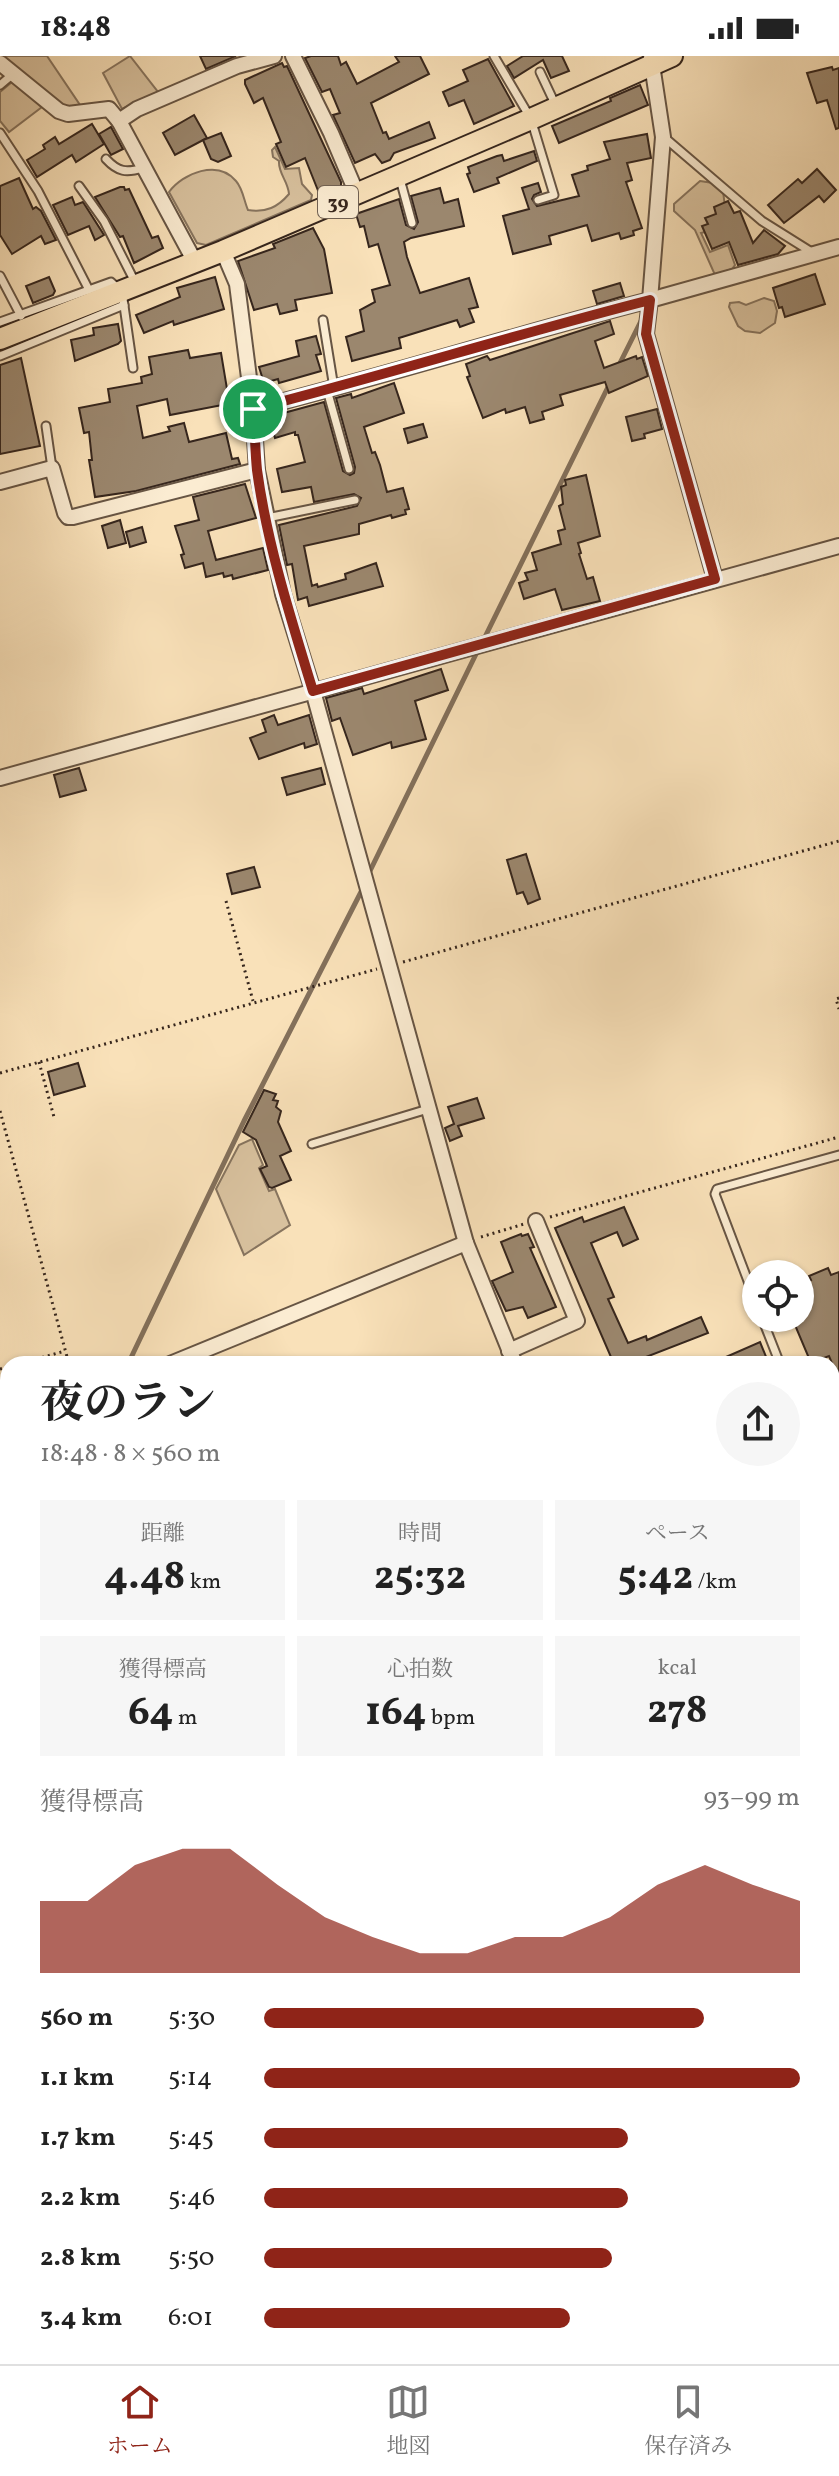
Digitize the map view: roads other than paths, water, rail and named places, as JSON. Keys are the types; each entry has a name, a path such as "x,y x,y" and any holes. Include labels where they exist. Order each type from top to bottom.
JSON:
{"main road":[{"name":"39","path":"0,339 128,294 195,262 531,119 651,61 672,56"}],"street":[{"path":"119,121 234,61 274,56"},
{"path":"293,56 357,194"},
{"path":"651,61 663,137 646,334 715,579"},
{"path":"0,63 59,111 68,114 109,109 119,121 195,262"},
{"path":"253,409 839,247"},
{"path":"223,251 237,284 253,409 257,470 283,594 313,691 466,1243 512,1356"},
{"path":"0,482 52,468 65,513 73,517 257,470"},
{"path":"0,778 839,546"},
{"path":"514,1356 577,1321 536,1221"},
{"path":"190,1356 466,1243"}],"lane":[{"path":"494,56 531,119 554,195 538,200"},
{"path":"540,72 556,107"},
{"path":"0,85 13,74"},
{"path":"0,133 38,191 89,290"},
{"path":"663,137 762,221 814,254"},
{"path":"106,159 120,171 143,168"},
{"path":"399,175 412,223"},
{"path":"79,186 104,221 128,294 133,368"},
{"path":"0,276 21,316"},
{"path":"0,322 111,282 128,294"},
{"path":"0,356 128,294"},
{"path":"323,320 330,389 349,469"},
{"path":"46,426 52,468"},
{"path":"267,518 355,500"},
{"path":"312,1144 430,1109"},
{"path":"742,1265 715,1194 717,1189 839,1155"},
{"path":"767,1332 777,1356"}],"waterway":[{"path":"619,365 641,321"},
{"path":"483,641 609,385"},
{"path":"368,875 478,650"},
{"path":"132,1356 244,1121 363,888"}]}
